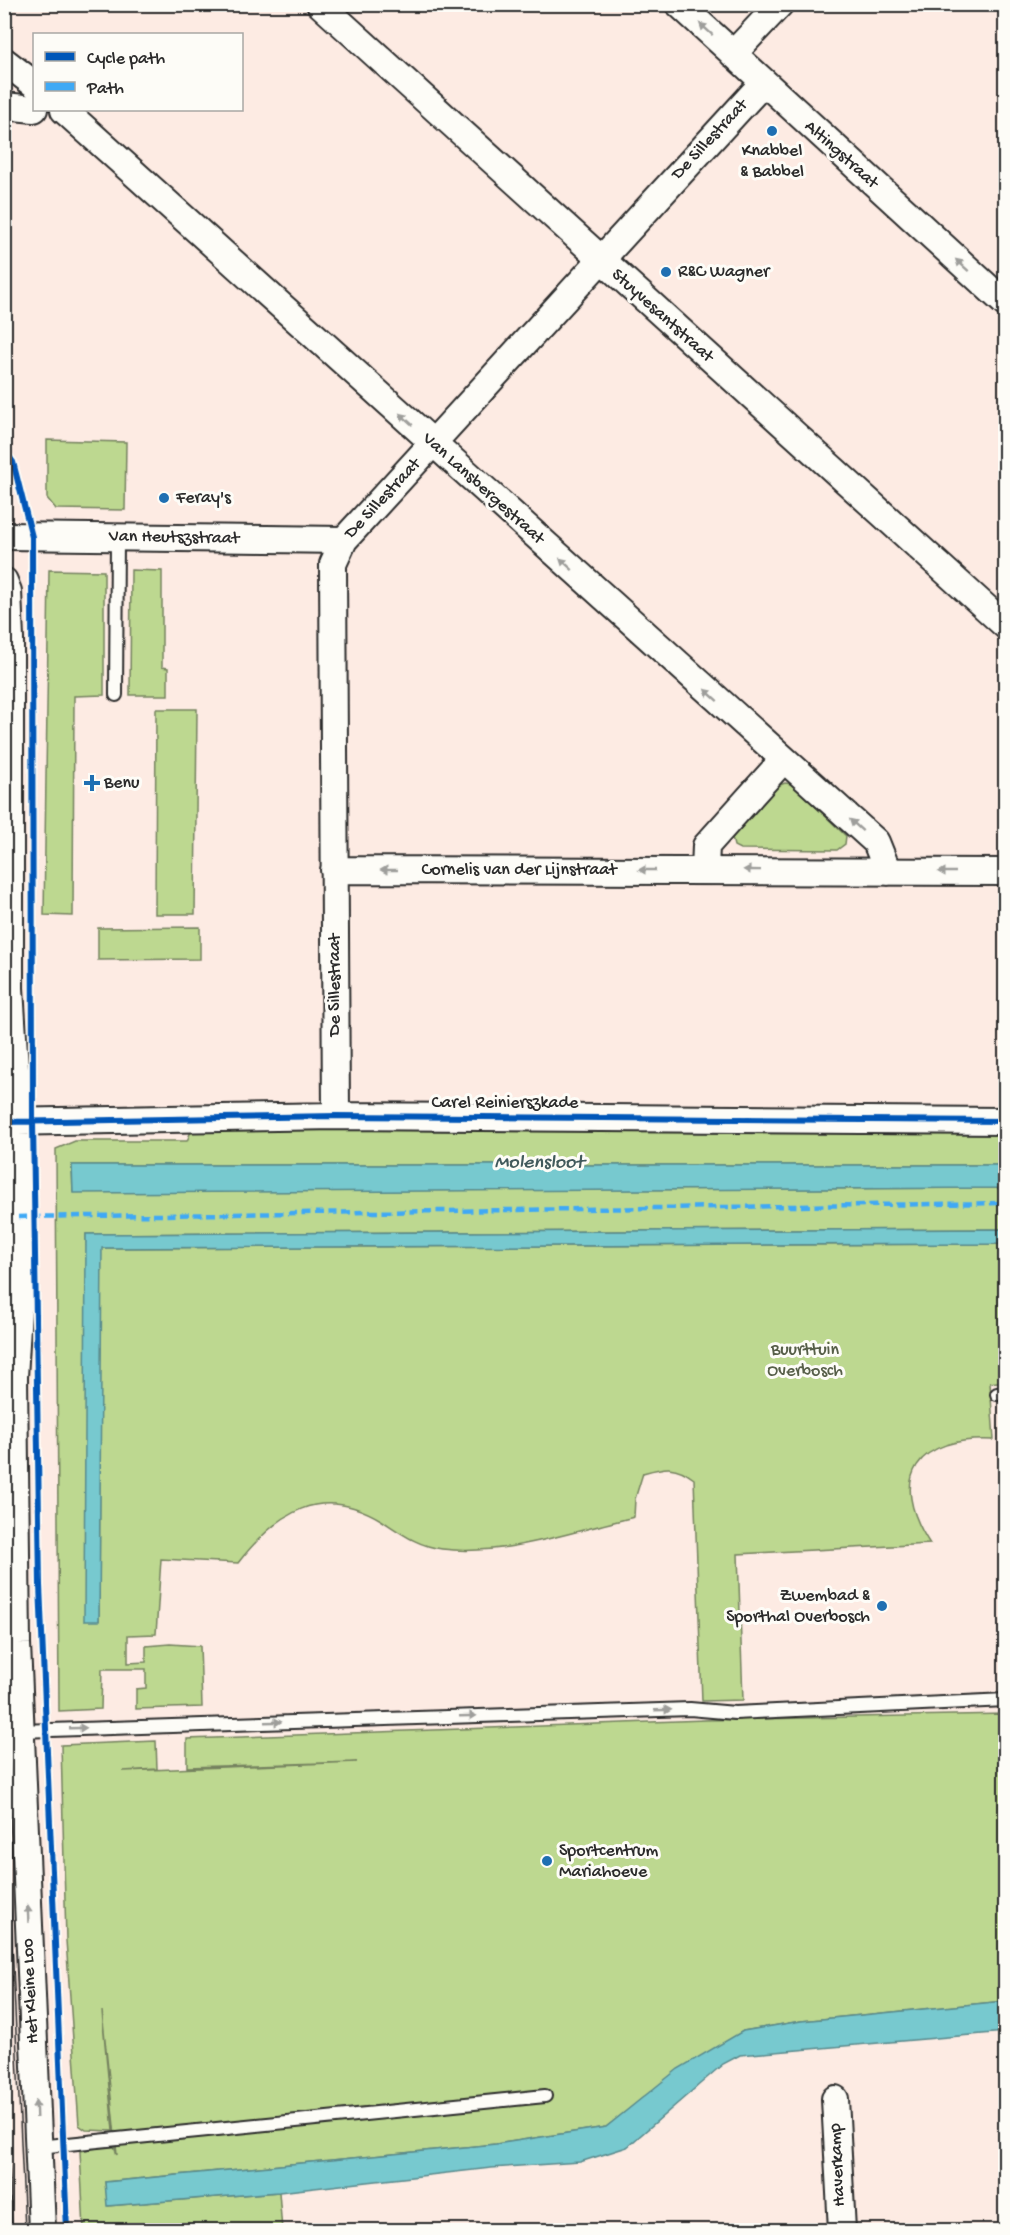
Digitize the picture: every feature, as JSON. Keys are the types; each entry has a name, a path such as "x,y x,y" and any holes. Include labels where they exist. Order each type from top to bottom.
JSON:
{"street":[{"name":"Stuyvesantstraat","path":"320,4 599,260 1005,626"},
{"name":"Altingstraat","path":"679,4 1005,304"},
{"path":"733,54 780,4"},
{"path":"4,61 33,83"},
{"name":"De Sillestraat","path":"336,1116 333,564 344,540 763,83"},
{"path":"4,105 33,109"},
{"name":"Van Lansbergestraat","path":"66,111 876,842 888,872"},
{"name":"Van Heutszstraat","path":"4,536 344,540"},
{"name":"Het Kleine Loo","path":"4,581 8,591 10,639 11,1122 19,1292 14,1377 10,1644 20,1731 42,2230"},
{"path":"705,869 706,846 783,760"},
{"name":"Cornelis van der Lijnstraat","path":"334,870 705,869 1005,872"},
{"name":"Carel Reinierszkade","path":"11,1122 336,1116 1005,1120"},
{"name":"Haverkamp","path":"835,2099 842,2230"}],"lane":[{"path":"116,695 117,537"},
{"path":"20,1731 690,1709 735,1713 1005,1700"},
{"path":"38,2147 545,2096"}],"green space":[{"path":"47,440 126,442 125,510 56,509 47,498"},
{"path":"49,570 104,571 104,695 74,696 73,916 44,915"},
{"path":"131,570 162,571 162,667 168,668 168,695 130,695"},
{"path":"156,709 197,709 195,914 155,914"},
{"path":"785,783 792,784 846,836 845,844 837,850 740,849 734,846 732,838 777,786"},
{"path":"200,927 200,959 98,960 98,928"},
{"name":"Buurttuin Overbosch","path":"192,1129 1005,1131 1005,1165 72,1165 73,1192 1006,1188 1005,1229 86,1234 99,1621 101,1248 1005,1244 1005,1381 990,1383 994,1440 945,1445 929,1453 917,1465 911,1481 911,1499 917,1520 930,1544 738,1554 743,1700 702,1701 694,1479 681,1471 670,1468 643,1473 635,1499 634,1517 514,1546 466,1550 442,1549 410,1538 359,1509 339,1504 319,1504 285,1517 253,1545 238,1563 161,1559 156,1634 128,1635 128,1663 146,1662 146,1646 170,1644 200,1646 202,1707 136,1709 136,1689 146,1688 146,1669 102,1669 101,1709 59,1711 56,1149 75,1141 187,1141"},
{"name":"Sportcentrum Mariahoeve","path":"1005,1714 1005,2001 801,2021 743,2031 606,2127 496,2144 105,2182 108,2206 279,2192 282,2230 84,2230 80,2151 114,2145 117,2155 102,2011 113,2131 86,2130 79,2125 66,1940 61,1745 156,1741 157,1769 123,1771 357,1762 187,1767 187,1739 705,1720"}],"water":[{"path":"72,1165 1005,1165 1006,1188 73,1193"},
{"path":"1005,1229 1005,1244 102,1248 99,1621 84,1621 86,1234"},
{"path":"1005,2001 1005,2032 740,2055 723,2064 627,2147 580,2162 491,2168 279,2192 107,2206 105,2182 496,2144 606,2127 678,2069 743,2031 801,2021"}],"tram line":[{"path":"4,1767 25,2230"},
{"path":"4,2044 12,2230"}],"marked path":[{"path":"18,1217 1006,1203"}],"cycle path":[{"path":"4,450 13,462 32,537 33,1122 40,1585 67,2230"},
{"path":"4,1122 336,1116 1006,1121"}],"place":[{"name":"Knabbel & Babbel","path":"772,131"},
{"name":"R&C Wagner","path":"666,272"},
{"name":"Feray's","path":"164,498"},
{"name":"Benu","path":"92,783"},
{"name":"Zwembad & Sporthal Overbosch","path":"882,1606"},
{"name":"Sportcentrum Mariahoeve","path":"547,1861"}],"water label":[{"name":"Molensloot","path":"539,1163"}]}
